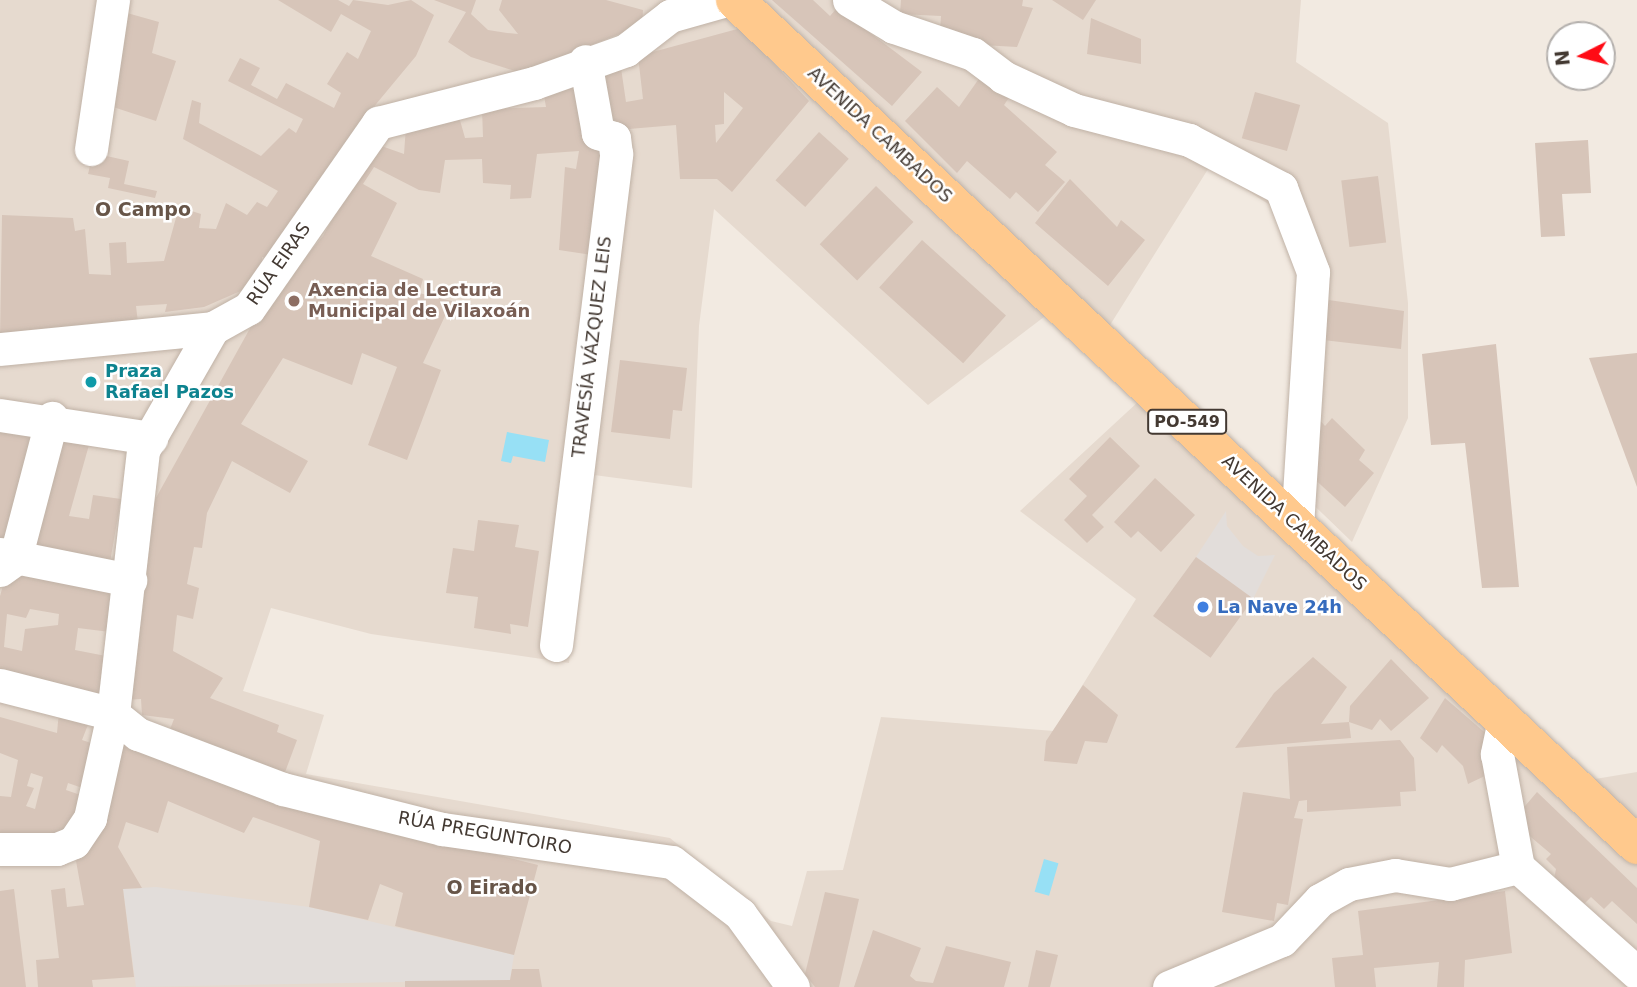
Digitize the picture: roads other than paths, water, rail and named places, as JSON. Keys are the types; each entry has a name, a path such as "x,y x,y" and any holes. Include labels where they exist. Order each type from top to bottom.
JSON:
{"main road":[{"name":"AVENIDA CAMBADOS","path":"735,0 1637,845"}],"street":[{"path":"91,149 113,0"},
{"name":"RÚA EIRAS","path":"213,328 249,308 378,123 534,83 585,61 626,50 670,16 726,0"},
{"path":"849,0 894,27 973,54 1003,77 1074,110 1189,140 1281,188 1312,272 1297,526"},
{"name":"TRAVESÍA VÁZQUEZ LEIS","path":"556,645 616,154 614,138 598,133 585,61"},
{"path":"0,349 213,328"},
{"path":"0,849 57,849 74,842 90,818 113,714 143,450 213,328"},
{"path":"0,415 52,418 151,438"},
{"path":"52,418 5,561 130,580"},
{"path":"0,685 113,714"},
{"name":"RÚA PREGUNTOIRO","path":"113,714 138,734 283,789 442,829 672,862 740,914 786,983"},
{"path":"1504,720 1497,754 1518,867 1637,973"},
{"path":"1169,987 1282,940 1320,900 1349,884 1395,875 1450,884 1518,867"}],"water":[{"path":"507,432 549,440 545,462 513,456 511,463 501,461"},
{"path":"1044,859 1058,863 1049,896 1035,892"}],"place":[{"name":"Axencia de Lectura Municipal de Vilaxoán","path":"294,301"},
{"name":"Praza Rafael Pazos","path":"91,382"},
{"name":"La Nave 24h","path":"1203,607"}],"district":[{"name":"O Campo","path":"143,210"},
{"name":"O Eirado","path":"492,888"}]}
